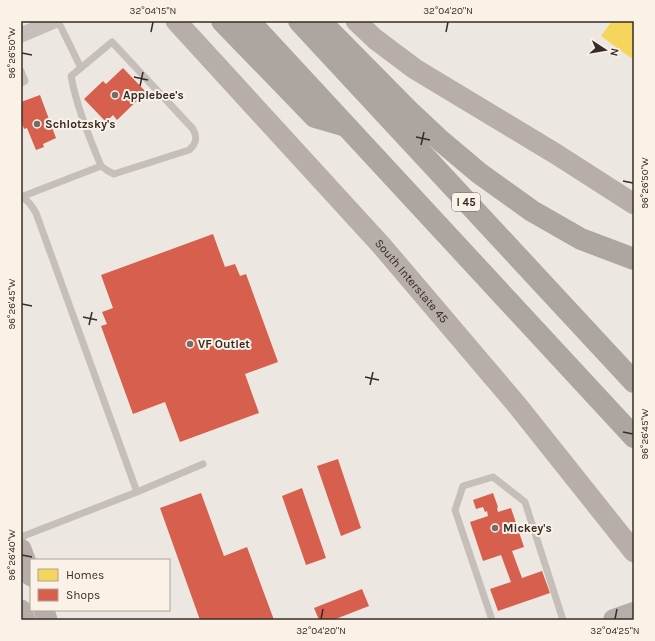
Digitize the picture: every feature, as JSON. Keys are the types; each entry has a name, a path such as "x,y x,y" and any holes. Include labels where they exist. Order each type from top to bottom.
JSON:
{"highway":[{"path":"222,21 315,117 347,127"},
{"path":"249,21 634,437"},
{"name":"I 45","path":"299,21 634,382"},
{"path":"320,21 408,110 441,141 479,173 532,211 581,239 634,259"}],"main road":[{"name":"South Interstate 45","path":"176,21 381,245 517,405 634,552"},
{"path":"356,21 375,39 415,69 556,154 634,204"},
{"path":"21,549 30,573"},
{"path":"21,610 24,620"},
{"path":"614,620 634,613"}],"street":[{"path":"21,35 54,21"}],"lane":[{"path":"58,21 81,68"},
{"path":"112,42 193,129 196,134 196,141 189,150 114,174 108,172 101,166 80,113 74,94 71,76 112,42"},
{"path":"21,71 25,81 21,83"},
{"path":"21,197 101,166"},
{"path":"21,197 27,200 36,213 137,492"},
{"path":"21,537 204,464"},
{"path":"492,620 455,510 463,486 493,477 525,502 563,620"}],"building: Homes":[{"path":"612,21 634,21 634,54 631,58 601,36"}],"building: Shops":[{"name":"Applebee's","path":"123,68 146,92 117,120 113,115 106,122 84,99 103,81 106,84"},
{"name":"Schlotzsky's","path":"40,95 56,138 43,144 44,147 36,150 27,128 24,129 21,120 21,102"},
{"name":"VF Outlet","path":"213,234 225,267 235,264 240,276 246,274 278,362 245,374 259,413 180,442 165,402 133,414 101,326 107,324 102,312 113,308 101,275"},
{"path":"338,459 361,528 341,536 317,466"},
{"path":"302,488 326,558 306,565 282,496"},
{"path":"201,493 224,556 247,547 274,620 200,620 160,508"},
{"path":"493,493 498,507 498,512 511,508 524,547 512,551 522,578 542,571 550,593 498,611 490,589 511,582 501,555 483,561 470,522 488,516 487,511 485,512 483,507 476,509 473,500"},
{"path":"362,589 369,606 333,620 319,620 314,608"}],"place":[{"name":"Applebee's","path":"115,95"},
{"name":"Schlotzsky's","path":"37,124"},
{"name":"VF Outlet","path":"190,344"},
{"name":"Mickey's","path":"495,528"}]}
